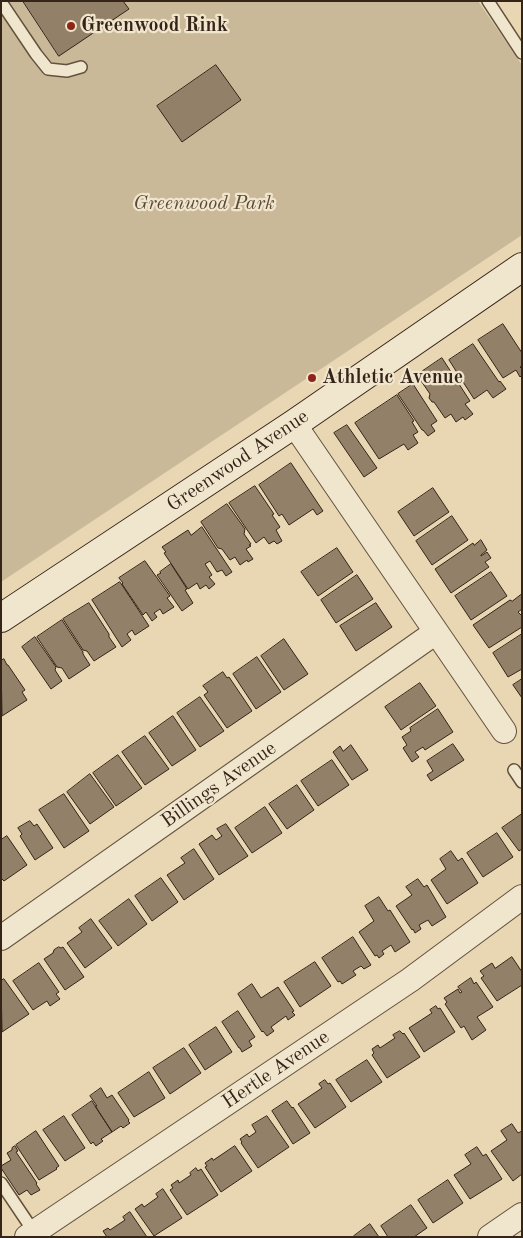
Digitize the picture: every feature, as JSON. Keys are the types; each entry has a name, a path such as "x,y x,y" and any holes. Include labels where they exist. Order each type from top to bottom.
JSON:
{"street":[{"name":"Greenwood Avenue","path":"1,618 519,275"},
{"path":"294,424 504,731"},
{"name":"Billings Avenue","path":"1,938 436,632"},
{"name":"Hertle Avenue","path":"30,1234 410,980 522,897"},
{"path":"490,1237 522,1216"}],"lane":[{"path":"488,1 522,53"},
{"path":"1,2 48,70 66,71 81,67"},
{"path":"514,770 522,782"},
{"path":"1,1183 30,1234"}],"green space":[{"name":"Greenwood Park","path":"1,1 478,1 522,65 522,235 1,582"}],"building":[{"name":"Greenwood Rink","path":"23,1 123,1 129,9 59,56"},
{"path":"216,65 241,100 182,142 157,106"},
{"path":"503,324 522,353 522,366 520,367 522,375 520,377 516,370 503,378 478,340"},
{"path":"473,344 499,382 506,389 493,398 487,390 474,399 449,360"},
{"path":"442,358 470,401 465,404 473,414 465,420 463,417 456,422 451,414 445,418 429,398 430,394 417,375"},
{"path":"413,384 437,421 431,425 435,431 428,436 398,394"},
{"path":"397,395 414,421 412,422 418,432 413,435 418,443 408,450 404,444 379,459 355,423"},
{"path":"347,425 377,468 364,477 334,433"},
{"path":"291,463 323,511 317,515 313,509 289,525 282,514 279,516 259,485"},
{"path":"255,486 274,514 272,515 280,527 276,530 282,541 277,544 274,541 269,544 264,537 256,543 229,503"},
{"path":"433,488 449,512 414,536 398,512"},
{"path":"227,504 245,529 244,534 251,544 246,549 253,559 248,562 247,560 240,565 235,557 230,560 222,549 218,548 201,522"},
{"path":"452,516 468,540 432,565 416,541"},
{"path":"202,527 232,572 226,576 222,570 217,572 210,561 205,564 212,575 209,577 215,584 209,589 206,585 200,589 197,583 188,589 162,547 188,530 191,535"},
{"path":"481,540 487,550 481,556 487,552 491,558 485,562 489,567 451,593 435,569 473,543 474,545"},
{"path":"337,548 353,572 318,596 301,572"},
{"path":"145,561 170,596 167,598 174,607 163,614 160,609 154,613 157,617 152,621 146,612 143,615 119,578"},
{"path":"171,564 187,589 185,590 193,603 182,611 157,575"},
{"path":"491,572 507,596 471,620 455,596"},
{"path":"357,575 373,599 336,623 321,600"},
{"path":"120,582 149,626 135,635 132,630 127,634 131,640 122,647 92,600"},
{"path":"522,594 522,609 518,612 522,616 522,627 489,648 473,625"},
{"path":"89,603 116,647 94,661 87,651 83,650 63,619"},
{"path":"376,603 392,627 356,651 340,626"},
{"path":"62,620 90,665 69,679 62,668 57,667 37,637"},
{"path":"522,634 522,669 508,677 493,653"},
{"path":"35,637 56,667 55,670 62,681 51,689 22,647"},
{"path":"284,639 308,674 284,690 261,656"},
{"path":"257,657 281,692 256,709 233,674"},
{"path":"4,659 25,690 22,692 27,700 2,716 1,661"},
{"path":"223,672 227,678 229,677 252,711 227,728 204,695 208,692 203,686"},
{"path":"522,679 522,698 513,685"},
{"path":"420,683 436,706 401,730 385,707"},
{"path":"200,697 224,731 200,747 177,713"},
{"path":"438,709 453,732 425,750 423,747 415,752 419,757 412,762 403,748 407,745 402,737 411,731 410,728"},
{"path":"173,716 196,750 172,766 149,733"},
{"path":"145,736 169,769 145,785 122,752"},
{"path":"453,744 464,760 431,781 427,775 433,771 427,761"},
{"path":"351,745 368,770 352,780 333,752 340,746 343,751"},
{"path":"118,755 142,788 116,806 93,773"},
{"path":"332,760 349,785 318,806 301,781"},
{"path":"90,774 114,807 90,824 67,792"},
{"path":"297,785 314,810 287,829 269,804"},
{"path":"64,794 89,831 64,848 39,810"},
{"path":"265,807 282,833 252,853 235,828"},
{"path":"522,814 522,849 519,851 502,828"},
{"path":"30,821 34,826 37,824 53,848 35,860 20,836 22,834 18,828"},
{"path":"226,824 248,856 219,875 199,844 212,835 216,840 222,836 217,829"},
{"path":"497,833 513,857 483,877 467,853"},
{"path":"7,836 27,865 4,881 1,878 1,840"},
{"path":"194,849 214,879 184,900 167,875 185,863 181,858"},
{"path":"451,851 458,861 462,858 478,883 447,904 431,880 446,869 440,859"},
{"path":"161,878 178,902 152,921 135,896"},
{"path":"418,879 424,887 427,885 446,917 432,926 428,920 419,925 421,929 415,933 396,906 412,895 406,887"},
{"path":"379,897 388,911 390,910 410,942 395,952 391,945 382,951 384,954 379,958 377,955 375,956 359,932 374,921 365,906"},
{"path":"129,899 147,924 118,946 99,921"},
{"path":"91,919 112,948 85,968 67,943 82,932 79,928"},
{"path":"353,937 371,965 364,969 361,966 356,969 353,971 356,975 342,984 340,981 338,982 322,958"},
{"path":"59,947 63,947 84,977 65,990 44,959"},
{"path":"512,957 522,972 522,985 497,1001 481,978 484,976 480,971 492,963 495,968"},
{"path":"315,962 331,986 300,1007 284,982"},
{"path":"39,963 59,992 56,994 60,999 50,1006 47,1001 33,1010 13,981"},
{"path":"471,978 474,984 476,982 493,1007 477,1017 486,1030 472,1040 464,1026 461,1028 445,1004 447,1002 444,998 458,989 460,993 462,992 458,987"},
{"path":"4,979 29,1014 2,1032 1,981"},
{"path":"252,984 261,998 278,987 294,1011 292,1012 295,1015 288,1020 286,1016 271,1027 274,1031 267,1036 262,1032 238,994"},
{"path":"436,1006 438,1009 440,1008 455,1032 424,1052 409,1028 432,1013 430,1010"},
{"path":"238,1011 255,1037 249,1041 252,1046 242,1052 222,1022"},
{"path":"216,1027 232,1052 205,1070 189,1045"},
{"path":"400,1031 404,1033 420,1057 387,1078 372,1055 374,1053 372,1049 378,1045 380,1048 395,1038 393,1035"},
{"path":"184,1048 201,1073 170,1094 153,1068"},
{"path":"367,1060 382,1082 351,1102 336,1080"},
{"path":"149,1072 165,1098 134,1117 118,1093"},
{"path":"325,1080 328,1084 330,1083 346,1107 315,1128 298,1104 322,1088 319,1084"},
{"path":"101,1088 107,1098 112,1095 129,1120 130,1123 123,1128 121,1126 112,1132 95,1106 97,1106 90,1096"},
{"path":"92,1101 112,1132 101,1139 103,1141 96,1146 93,1142 91,1144 72,1115"},
{"path":"287,1101 310,1133 293,1144 272,1111"},
{"path":"64,1116 85,1148 65,1161 43,1130"},
{"path":"267,1116 289,1147 258,1168 240,1139 247,1134 249,1137 256,1132 252,1125"},
{"path":"512,1124 518,1133 522,1131 522,1174 513,1181 491,1151 507,1140 501,1131"},
{"path":"36,1131 59,1166 39,1180 16,1145"},
{"path":"15,1146 18,1151 16,1152 40,1190 31,1195 27,1190 19,1195 1,1168 1,1166 11,1160 7,1153"},
{"path":"235,1146 252,1171 221,1192 205,1167 207,1166 205,1163"},
{"path":"477,1147 483,1156 486,1154 502,1179 470,1199 454,1175 471,1164 465,1155"},
{"path":"196,1168 198,1171 201,1169 218,1195 187,1215 170,1190 173,1188 171,1185 178,1180 179,1183 191,1175 190,1173"},
{"path":"448,1180 463,1203 433,1223 418,1200"},
{"path":"163,1189 182,1218 154,1236 135,1209 142,1204 144,1207 158,1197 156,1194"},
{"path":"411,1205 427,1228 414,1237 388,1237 381,1226"},
{"path":"130,1212 147,1237 107,1237 103,1231 108,1228 110,1230 125,1220 123,1217"},
{"path":"370,1224 379,1237 354,1236"}],"place":[{"name":"Greenwood Rink","path":"71,26"},
{"name":"Athletic Avenue","path":"312,378"}]}
